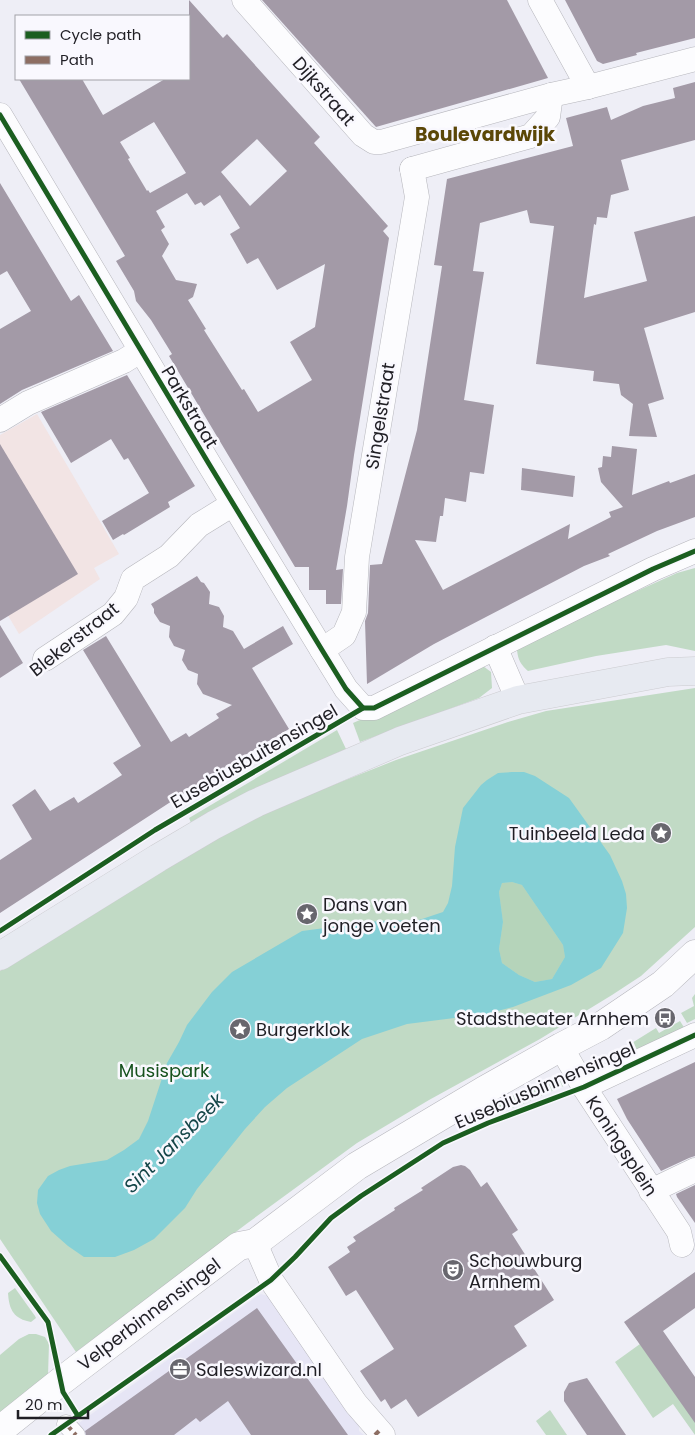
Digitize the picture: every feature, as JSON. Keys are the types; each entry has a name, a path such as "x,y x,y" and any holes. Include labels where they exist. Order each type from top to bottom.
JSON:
{"main road":[{"path":"0,956 214,825 256,803 400,741 518,700 668,672 695,671"}],"street":[{"name":"Dijkstraat","path":"244,0 363,135 374,142 381,142 412,169"},
{"path":"540,0 588,87"},
{"path":"381,142 551,95 695,59"},
{"path":"412,169 531,136 548,117 551,95"},
{"name":"Parkstraat","path":"0,115 140,351 322,650 346,689 363,708"},
{"name":"Singelstraat","path":"322,650 344,635 354,612 357,557 417,197 412,169"},
{"path":"0,420 28,403 124,361 140,351"},
{"name":"Blekerstraat","path":"45,659 113,614 126,598 134,579 169,556 199,525 233,504"},
{"name":"Eusebiusbuitensingel","path":"363,708 374,708 653,569 695,551"},
{"path":"495,647 518,700"},
{"name":"Eusebiusbinnensingel","path":"255,1243 357,1166 561,1046 601,1026 662,984 695,954"},
{"name":"Eusebiusbinnensingel","path":"584,1088 695,1035"},
{"name":"Koningsplein","path":"561,1046 584,1088 679,1232 682,1245"},
{"path":"651,1191 695,1170"},
{"path":"255,1243 271,1280 356,1404 379,1434"},
{"name":"Velperbinnensingel","path":"0,1430 239,1246 255,1243"}],"shaded area":[{"path":"37,414 119,554 94,568 100,579 19,634 0,602 0,435"},
{"path":"261,1294 271,1297 359,1422 359,1431 364,1435 62,1435 256,1297"}],"green space":[{"path":"695,568 695,651 666,645 596,656 528,671 520,662 517,650 595,610 677,573"},
{"path":"483,666 491,672 492,688 479,698 360,742 353,723"},
{"name":"Musispark","path":"695,688 695,927 641,976 612,995 540,1039 429,1100 357,1143 76,1352 0,1239 0,971 183,856 270,810 396,760 546,711"},
{"path":"337,730 346,749 257,788 191,823 189,818"},
{"path":"512,882 522,885 563,945 565,957 552,979 535,982 519,975 502,963 499,949 503,922 499,892 502,883"},
{"path":"695,994 695,1019 687,1023 681,1013 694,1006 692,998"},
{"path":"680,1021 685,1029 623,1058 619,1051 656,1028 659,1033"},
{"path":"557,1079 568,1084 518,1106 464,1124 462,1120 545,1080"},
{"path":"15,1288 36,1318 31,1322 20,1319 11,1309 8,1293"},
{"path":"29,1334 45,1337 49,1344 48,1375 0,1415 0,1355 19,1339"},
{"path":"640,1344 695,1422 695,1435 673,1404 653,1418 615,1362"},
{"path":"550,1410 567,1435 546,1435 536,1421"}],"water":[{"name":"Sint Jansbeek","path":"524,772 535,776 569,798 610,855 622,881 626,894 627,908 623,933 601,968 571,985 513,1007 476,1018 470,1016 407,1024 362,1039 287,1088 265,1107 197,1189 185,1208 154,1239 134,1250 115,1257 84,1257 51,1231 40,1214 37,1203 38,1190 48,1176 59,1170 70,1166 107,1160 139,1139 148,1121 167,1063 187,1025 212,992 232,972 302,931 379,921 419,920 443,912 448,903 452,886 455,847 463,808 481,785 498,773","holes":["512,882 522,885 563,945 565,957 552,979 535,982 519,975 502,963 499,949 503,922 499,892 502,883"]}],"building":[{"path":"189,0 223,38 227,34 320,137 314,143 388,226 383,231 389,238 336,570 343,569 341,604 326,604 326,590 309,590 309,567 295,567 169,356 172,354 151,320 136,301 134,291 116,261 125,256 20,80 83,80 103,115 163,80 190,80","holes":["154,122 186,173 150,193 128,159 130,158 120,142","257,139 287,171 250,206 221,172","187,193 195,205 201,202 204,206 220,195 240,228 230,234 247,264 258,258 277,290 325,264 315,327 290,342 312,380 258,412 204,330 206,329 188,300 193,297 197,284 176,280 162,256 169,244 161,230 165,227 156,211"]},
{"path":"262,0 507,0 548,78 376,127"},
{"path":"565,0 695,0 695,38 636,53 637,55 603,64 597,61"},
{"path":"695,82 695,140 621,160 629,190 611,195 607,218 597,217 596,225 594,224 584,298 647,281 634,232 695,216 695,312 644,328 664,399 648,404 657,437 629,436 633,404 621,395 619,384 593,381 594,371 536,364 554,226 530,223 527,210 480,223 473,271 484,272 464,400 494,405 484,474 470,472 466,502 445,498 443,516 440,516 436,542 415,540 443,590 570,524 568,539 611,517 609,512 623,507 601,482 598,468 602,467 603,456 611,457 612,446 637,449 632,495 669,481 670,483 695,474 695,517 657,531 608,554 610,556 584,566 434,644 367,684 365,621 368,613 370,565 382,564 417,430 442,266 434,265 447,179 573,146 566,118 607,107 611,120 643,106 675,98 673,88"},
{"path":"0,183 71,301 79,295 113,351 22,390 0,404 0,329 31,311 7,271 0,275"},
{"path":"127,375 195,486 168,502 170,507 113,540 102,521 149,493 128,458 124,460 111,439 71,463 41,412"},
{"path":"0,444 78,574 0,621"},
{"path":"522,468 575,476 573,497 521,490"},
{"path":"197,576 210,592 209,604 219,607 224,616 223,627 233,631 244,649 283,626 293,644 252,668 289,729 212,775 0,913 0,860 32,839 12,805 35,789 50,811 74,797 78,803 122,775 113,763 141,746 83,650 106,636 171,742 186,733 189,737 219,718 216,714 232,705 203,694 197,684 198,674 188,670 182,660 185,650 174,646 169,637 170,626 160,622 151,604"},
{"path":"0,625 23,663 0,678"},
{"path":"695,1062 695,1156 661,1171 627,1119 617,1099"},
{"path":"461,1165 470,1170 481,1187 487,1182 518,1230 512,1234 554,1300 514,1326 527,1346 418,1417 406,1399 391,1409 385,1399 381,1402 360,1371 394,1349 356,1290 346,1296 328,1267 350,1252 347,1247 356,1241 353,1237 423,1190 421,1188 453,1167"},
{"path":"695,1185 695,1223 676,1194"},
{"path":"695,1272 695,1308 663,1331 695,1377 695,1423 624,1322"},
{"path":"257,1308 348,1435 251,1435 228,1401 200,1422 196,1418 174,1435 86,1435 85,1431"},
{"path":"587,1378 626,1435 587,1435 564,1401 564,1392 569,1383"}],"marked path":[{"path":"66,1424 76,1435"},
{"path":"375,1435 379,1431"}],"cycle path":[{"path":"0,115 322,650 346,689 363,708"},
{"path":"0,931 155,830 363,708 374,708 653,569 695,551"},
{"path":"51,1435 271,1280 331,1218 361,1196 443,1143 488,1123 584,1087 695,1035"},
{"path":"0,1256 48,1322 63,1392 78,1416"}],"place":[{"name":"Tuinbeeld Leda","path":"661,833"},
{"name":"Dans van jonge voeten","path":"307,914"},
{"name":"Stadstheater Arnhem","path":"665,1018"},
{"name":"Burgerklok","path":"240,1029"},
{"name":"Schouwburg Arnhem","path":"453,1270"},
{"name":"Saleswizard.nl","path":"180,1369"}],"district":[{"name":"Boulevardwijk","path":"485,134"}]}
